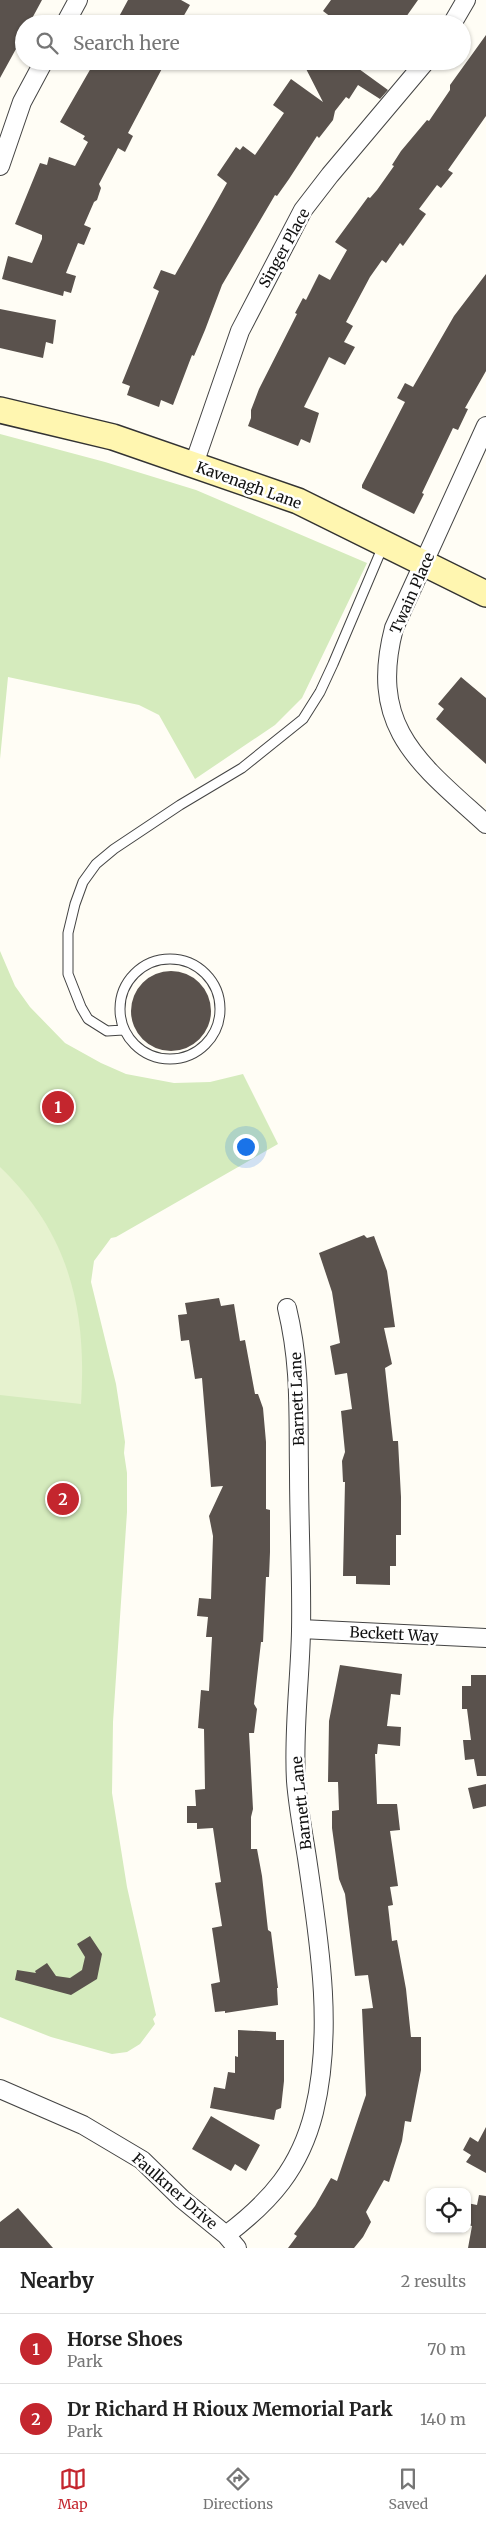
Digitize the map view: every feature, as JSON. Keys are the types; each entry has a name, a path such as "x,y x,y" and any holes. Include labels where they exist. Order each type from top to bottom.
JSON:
{"main road":[{"name":"Kavenagh Lane","path":"0,410 113,437 298,501 486,594"}],"street":[{"path":"70,15 78,0"},
{"path":"457,15 466,0"},
{"path":"0,166 22,102 39,70"},
{"name":"Singer Place","path":"194,464 240,331 303,210 330,174 418,70"},
{"name":"Twain Place","path":"486,426 394,628 387,653 386,680 390,706 398,731 412,753 430,773 486,824"},
{"name":"Barnett Lane","path":"232,2242 283,2183 306,2139 320,2084 323,2033 322,1991 312,1896 296,1781 295,1754 301,1629 300,1407 298,1368 287,1308"},
{"name":"Beckett Way","path":"301,1629 486,1638"},
{"name":"Faulkner Drive","path":"0,2089 83,2126 116,2143 142,2160 182,2199 232,2242"}],"lane":[{"path":"123,1030 107,1031 88,1019 80,1007 68,974 68,933 75,904 84,882 96,864 114,849 242,768 303,719 320,692 334,664 384,543"},
{"path":"160,960 183,961 203,971 216,990 220,1012 214,1033 200,1050 179,1059 156,1058 136,1048 123,1030 119,1007 125,986 140,969 160,960"}],"green space":[{"path":"0,434 105,462 196,490 367,563 302,698 275,725 195,779 159,715 139,705 8,677 0,759"},
{"path":"0,951 15,986 30,1007 65,1043 101,1063 126,1074 174,1083 210,1082 243,1074 278,1144 116,1237 111,1238 94,1261 91,1282 116,1384 125,1442 124,1453 127,1473 127,1512 113,1722 112,1793 127,1887 156,2015 153,2019 155,2024 140,2044 127,2052 112,2054 51,2037 0,2017"},
{"path":"0,1167 24,1193 43,1219 58,1247 69,1276 81,1337 81,1404 0,1395"}],"building":[{"path":"0,0 42,0 34,15 15,15 15,51 0,78"},
{"path":"128,0 181,0 190,5 184,15 120,15"},
{"path":"331,0 418,0 407,15 328,15 323,11"},
{"path":"486,35 486,116 448,170 453,173 441,188 437,185 419,209 426,214 403,246 400,243 386,263 382,260 370,277 346,322 353,326 344,342 355,347 345,365 329,357 304,407 319,413 310,443 301,439 298,446 248,426 251,410 259,389 297,314 295,313 303,298 306,300 319,274 330,280 347,250 335,242 368,197 370,198 377,190 394,166 392,165 401,151 427,120 429,121 461,70 471,70 471,56"},
{"path":"90,70 161,70 128,133 133,136 125,152 118,148 99,184 101,188 97,200 94,202 84,225 91,228 84,245 78,243 66,273 76,276 71,293 64,291 63,296 2,279 8,256 32,263 42,239 42,235 15,224 40,163 47,165 49,157 75,166 88,142 83,139 85,136 60,122"},
{"path":"307,70 360,70 388,90 380,99 358,85 349,99 346,97 335,111 333,120 319,138 317,136 277,196 275,195 222,285 173,405 161,400 159,407 127,395 130,386 122,383 159,291 153,288 161,270 175,275 217,201 227,183 217,175 236,147 240,150 243,146 255,155 284,113 273,105 291,79 323,102"},
{"path":"486,274 486,371 465,408 468,409 458,430 453,428 414,514 362,488 362,485 405,402 397,398 405,383 413,387 454,316"},
{"path":"0,309 56,320 53,344 46,342 43,358 0,348"},
{"path":"461,677 486,698 486,764 436,719 444,709 438,704"},
{"path":"171,971 186,974 199,983 208,996 211,1011 208,1026 199,1039 186,1048 171,1051 156,1048 143,1039 134,1026 131,1011 134,996 143,983 156,974"},
{"path":"364,1235 367,1238 374,1236 387,1271 395,1327 384,1328 392,1364 385,1368 393,1441 398,1441 401,1497 401,1535 396,1535 396,1566 390,1566 390,1585 356,1584 356,1576 343,1576 345,1482 343,1482 342,1461 345,1452 341,1411 352,1409 347,1373 335,1375 330,1346 340,1343 332,1292 319,1253"},
{"path":"219,1298 221,1306 234,1304 240,1341 245,1340 255,1394 258,1394 263,1408 266,1442 266,1509 270,1510 270,1552 269,1577 266,1577 263,1642 261,1642 254,1704 257,1709 254,1733 249,1733 253,1809 251,1817 251,1849 257,1849 278,1988 278,2005 225,2013 225,2011 215,2012 211,1984 220,1982 212,1928 222,1926 215,1883 221,1882 213,1828 197,1829 197,1823 187,1823 187,1806 196,1806 195,1790 205,1789 204,1729 198,1728 201,1690 209,1691 212,1637 206,1637 208,1617 197,1616 199,1598 211,1599 213,1536 209,1516 223,1486 211,1487 202,1378 195,1379 189,1340 181,1341 178,1315 187,1314 185,1303"},
{"path":"340,1665 402,1674 400,1695 391,1694 387,1726 401,1727 400,1746 378,1744 377,1754 375,1754 377,1804 397,1804 400,1830 390,1831 398,1886 390,1887 393,1905 388,1906 392,1941 397,1940 406,1989 411,2037 421,2037 421,2070 411,2122 405,2121 402,2141 389,2182 384,2180 366,2212 371,2222 363,2237 354,2248 288,2248 297,2236 294,2234 315,2206 331,2178 337,2181 366,2095 362,2009 373,2008 368,1975 355,1976 345,1894 339,1879 332,1828 332,1811 339,1810 338,1782 328,1782 329,1721"},
{"path":"471,1675 486,1675 486,1776 477,1776 474,1759 465,1760 463,1740 471,1740 467,1709 462,1709 462,1686 471,1686"},
{"path":"486,1784 486,1806 473,1809 468,1788"},
{"path":"90,1936 102,1954 97,1979 71,1995 15,1980 17,1970 36,1973 35,1971 47,1963 56,1976 70,1978 82,1970 85,1957 77,1944"},
{"path":"238,2030 276,2032 276,2040 284,2040 284,2081 281,2108 276,2110 274,2120 210,2108 214,2087 225,2089 228,2072 235,2073 235,2056 238,2057"},
{"path":"211,2116 260,2145 246,2171 235,2164 231,2171 192,2149"},
{"path":"486,2127 486,2173 466,2162 471,2155 463,2150 470,2137 478,2142"},
{"path":"479,2195 486,2196 486,2248 468,2248 472,2226 471,2204 477,2205"},
{"path":"18,2208 53,2248 0,2248 0,2222"}],"place":[{"name":"Horse Shoes","path":"58,1107"},
{"name":"Dr Richard H Rioux Memorial Park","path":"63,1499"}]}
